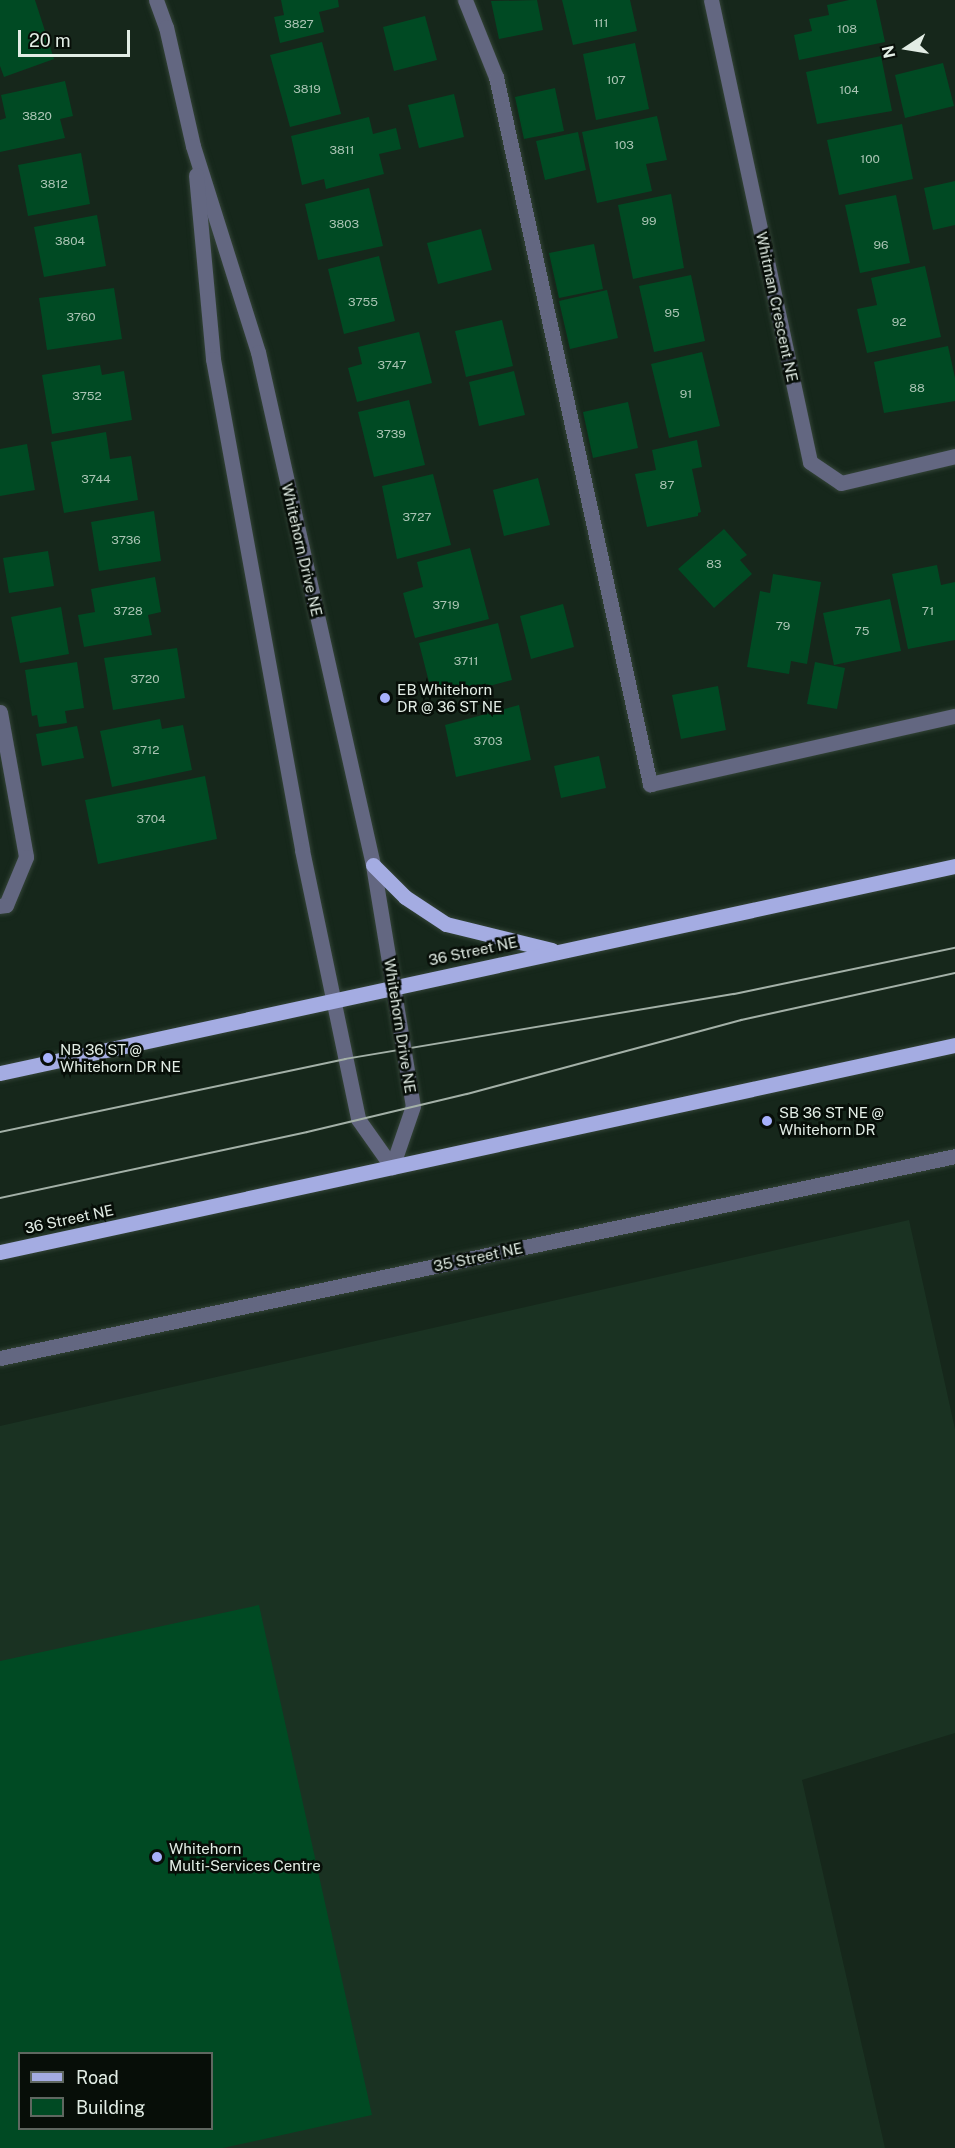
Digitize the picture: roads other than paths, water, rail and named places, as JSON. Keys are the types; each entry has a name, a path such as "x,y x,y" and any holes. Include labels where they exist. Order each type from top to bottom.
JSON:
{"main road":[{"path":"373,865 405,897 446,924 555,951"},
{"name":"36 Street NE","path":"0,1073 955,866"},
{"name":"36 Street NE","path":"0,1252 955,1045"}],"street":[{"name":"Whitehorn Drive NE","path":"156,0 166,27 193,146 258,352 373,865 395,986 413,1106 392,1167"},
{"path":"465,0 496,77 650,784 955,716"},
{"name":"Whitman Crescent NE","path":"711,0 810,462 842,483 955,456"},
{"name":"Whitehorn Drive NE","path":"193,146 213,359 302,850 358,1119 392,1167"},
{"path":"0,712 26,857 6,905 0,906"},
{"name":"35 Street NE","path":"0,1358 955,1156"}],"tram line":[{"path":"0,1132 345,1059 734,994 955,948"},
{"path":"0,1198 307,1132 467,1094 741,1020 955,973"}],"place":[{"name":"EB Whitehorn DR @ 36 ST NE","path":"385,698"},
{"name":"NB 36 ST @ Whitehorn DR NE","path":"48,1058"},
{"name":"SB 36 ST NE @ Whitehorn DR","path":"767,1121"},
{"name":"Whitehorn Multi-Services Centre","path":"157,1857"}]}
